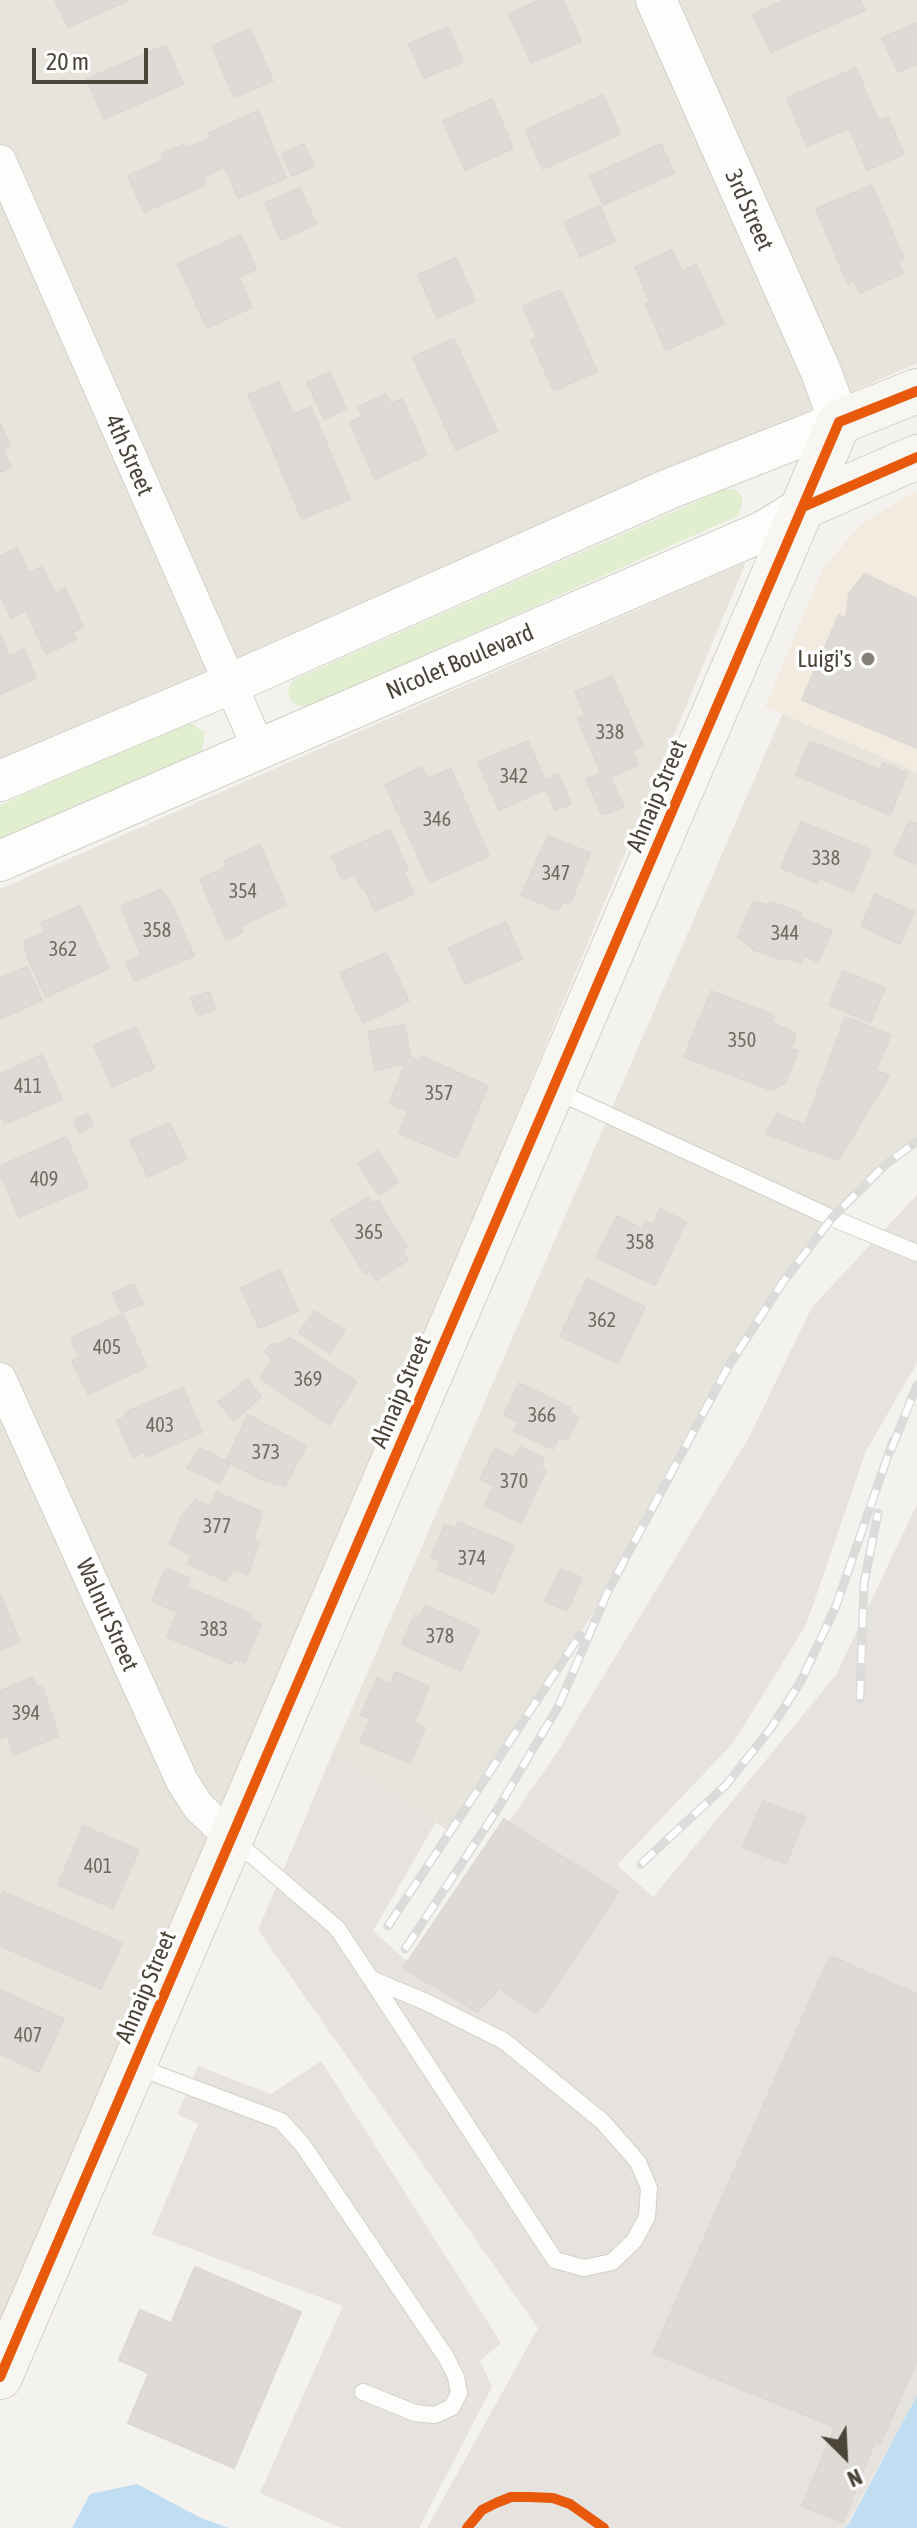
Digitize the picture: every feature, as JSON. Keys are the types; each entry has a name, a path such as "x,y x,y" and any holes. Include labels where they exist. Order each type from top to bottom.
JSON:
{"main road":[{"path":"839,422 917,391"},
{"name":"Ahnaip Street","path":"0,2377 839,422"},
{"name":"Nicolet Boulevard","path":"803,507 917,457"}],"street":[{"name":"3rd Street","path":"656,0 822,374 839,422"},
{"name":"4th Street","path":"0,161 259,749"},
{"path":"0,781 230,684 669,489 839,422"},
{"name":"Nicolet Boulevard","path":"0,861 764,531 803,507"},
{"name":"Walnut Street","path":"0,1379 182,1781 198,1806 231,1838"}],"lane":[{"path":"553,1090 832,1218 917,1253"},
{"path":"231,1838 337,1928 555,2260 584,2268 612,2262 634,2241 647,2217 649,2188 638,2162 603,2122 504,2041 371,1979"},
{"path":"134,2066 281,2121 302,2144 446,2357 456,2377 459,2393 452,2407 435,2415 415,2413 363,2392"}],"shaded area":[{"path":"0,0 917,0 917,363 0,769"},
{"path":"917,490 917,772 765,707 823,568 861,524"},
{"path":"746,562 699,675 0,2359 0,889"},
{"path":"783,713 917,772 917,1141 885,1165 832,1218 783,1282 728,1367 608,1591 450,1832 333,1752"},
{"path":"917,1195 917,1363 866,1451 806,1625 733,1743 617,1865 653,1897 836,1675 917,1504 917,2395 845,2528 427,2528 538,2328 258,1930 333,1752 436,1822 373,1931 410,1964 558,1751 748,1439 812,1307"},
{"path":"321,2061 501,2343 480,2361 492,2387 419,2528 342,2528 260,2493 343,2306 152,2234 198,2124 177,2114 198,2066 271,2094"}],"green space":[{"path":"725,489 735,489 742,496 738,516 307,707 298,706 290,700 288,690 293,680"},
{"path":"189,722 205,732 202,752 0,842 0,805"}],"water":[{"path":"917,2395 917,2528 845,2528 849,2523"},
{"path":"137,2484 201,2518 229,2528 72,2528 90,2494"}],"building":[{"path":"55,0 129,0 68,27"},
{"path":"540,0 563,0 581,42 531,63 509,14"},
{"path":"785,0 860,0 865,10 771,52 753,14"},
{"path":"917,23 917,64 898,72 882,38"},
{"path":"448,27 463,62 424,78 409,44"},
{"path":"250,29 273,81 234,97 212,46"},
{"path":"166,45 183,84 104,119 87,79"},
{"path":"856,68 878,121 888,117 904,154 867,170 849,128 807,146 787,98"},
{"path":"603,95 620,134 543,169 525,130"},
{"path":"492,99 513,148 465,170 443,121"},
{"path":"258,111 286,178 238,198 225,167 202,177 206,185 144,212 128,176 164,160 161,154 211,138 209,133"},
{"path":"304,144 314,166 292,176 282,154"},
{"path":"661,144 674,173 603,205 590,176"},
{"path":"872,185 904,259 898,262 903,273 860,293 854,281 848,284 816,209"},
{"path":"300,188 316,224 281,240 265,203"},
{"path":"600,206 615,241 580,257 564,222"},
{"path":"241,235 256,269 239,277 252,307 207,328 178,264"},
{"path":"672,250 682,271 696,264 724,324 666,350 645,304 650,302 635,267"},
{"path":"456,258 475,301 437,318 418,275"},
{"path":"561,290 597,371 554,391 531,341 537,338 523,306"},
{"path":"454,339 497,431 456,450 413,357"},
{"path":"330,372 346,409 324,419 307,382"},
{"path":"279,382 293,415 263,427 248,395"},
{"path":"386,394 390,404 402,399 427,455 375,479 350,422 363,417 358,407"},
{"path":"311,407 350,499 302,519 263,427"},
{"path":"0,423 10,446 3,449 11,467 0,472"},
{"path":"17,548 29,573 42,567 55,594 65,588 83,627 73,632 76,639 46,654 26,611 11,618 0,594 0,556"},
{"name":"Luigi's","path":"865,574 917,599 917,748 802,700 839,615 846,619 849,593"},
{"path":"0,635 9,656 24,649 36,678 0,694"},
{"path":"612,676 643,746 632,751 638,765 610,777 624,807 602,815 586,779 601,773 578,719 585,715 575,692"},
{"path":"528,741 545,780 558,774 571,804 555,810 546,789 499,810 478,762"},
{"path":"810,741 880,770 883,763 907,773 890,815 796,775"},
{"path":"422,767 427,779 451,769 489,856 430,882 385,785"},
{"path":"909,821 917,824 917,864 894,854"},
{"path":"801,822 871,850 853,892 819,878 818,883 781,868"},
{"path":"390,830 408,870 404,872 414,894 374,911 365,888 362,889 355,874 342,879 332,856"},
{"path":"548,836 590,853 570,904 562,902 558,910 521,895"},
{"path":"260,845 286,905 240,926 243,932 226,940 200,879 227,867 225,861"},
{"path":"160,890 169,899 194,956 134,981 126,962 141,956 121,906"},
{"path":"875,894 914,912 900,944 861,926"},
{"path":"753,901 767,905 772,902 801,913 801,918 832,931 818,962 805,956 801,963 788,958 783,960 754,950 738,937"},
{"path":"80,906 109,968 46,997 28,959 24,941 45,933 41,923"},
{"path":"506,922 522,959 465,984 449,948"},
{"path":"386,953 409,1001 363,1023 340,973"},
{"path":"27,967 42,1000 0,1019 0,978"},
{"path":"843,971 885,988 871,1022 829,1005"},
{"path":"711,991 774,1015 772,1022 796,1034 791,1049 798,1051 785,1083 771,1090 684,1057"},
{"path":"209,992 215,1009 198,1015 191,998"},
{"path":"845,1017 891,1035 876,1070 889,1076 838,1160 766,1134 777,1114 805,1125"},
{"path":"404,1025 411,1057 420,1062 421,1056 488,1086 457,1158 399,1133 408,1111 389,1103 406,1064 375,1070 368,1032"},
{"path":"136,1027 154,1068 112,1087 94,1045"},
{"path":"42,1055 62,1099 5,1124 3,1118 0,1119 0,1074"},
{"path":"88,1114 93,1126 79,1133 74,1119"},
{"path":"170,1123 187,1159 148,1177 130,1140"},
{"path":"66,1137 88,1187 19,1217 0,1173 0,1166"},
{"path":"378,1151 398,1182 379,1195 358,1164"},
{"path":"368,1197 372,1204 378,1200 407,1247 402,1250 408,1260 376,1281 370,1271 365,1274 331,1220"},
{"path":"660,1209 686,1222 655,1285 596,1257 617,1216 642,1229 645,1221 653,1225"},
{"path":"280,1270 298,1311 259,1328 241,1288"},
{"path":"587,1279 645,1307 618,1363 560,1336"},
{"path":"134,1284 143,1304 121,1312 113,1293"},
{"path":"314,1311 345,1330 330,1353 299,1333"},
{"path":"123,1314 147,1367 88,1394 72,1361 79,1358 71,1338"},
{"path":"290,1338 357,1382 329,1425 260,1378 272,1359 265,1352 272,1343 278,1345"},
{"path":"248,1379 261,1397 234,1420 218,1402"},
{"path":"519,1383 571,1408 569,1412 579,1417 568,1439 558,1438 553,1449 514,1431 519,1422 504,1415"},
{"path":"183,1388 202,1432 146,1457 144,1452 133,1457 117,1420 124,1418 126,1412"},
{"path":"248,1415 306,1446 285,1486 263,1480 226,1461"},
{"path":"520,1447 544,1458 541,1467 546,1470 521,1523 485,1505 494,1486 480,1479 495,1449 515,1458"},
{"path":"200,1448 230,1463 220,1483 187,1468"},
{"path":"216,1492 262,1512 254,1539 259,1543 248,1574 233,1569 226,1581 188,1564 191,1555 170,1544 182,1516 196,1499 210,1508"},
{"path":"458,1522 514,1546 493,1593 437,1569 440,1561 431,1557 445,1524 456,1528"},
{"path":"166,1568 190,1579 177,1612 152,1601"},
{"path":"561,1569 582,1578 567,1611 545,1601"},
{"path":"187,1587 251,1614 249,1619 261,1624 245,1663 234,1658 232,1664 167,1637"},
{"path":"0,1595 20,1641 0,1650"},
{"path":"425,1605 479,1630 461,1671 402,1644 415,1615 419,1618"},
{"path":"395,1672 429,1686 414,1723 425,1728 410,1763 360,1742 370,1719 361,1715 377,1678 391,1684"},
{"path":"33,1677 37,1688 42,1686 59,1736 13,1755 8,1736 0,1739 0,1691"},
{"path":"763,1801 805,1817 786,1864 743,1847"},
{"path":"504,1819 618,1892 537,2013 499,1988 477,2012 403,1968"},
{"path":"83,1826 139,1850 113,1908 58,1885"},
{"path":"3,1892 122,1943 101,1989 0,1946 0,1898"},
{"path":"830,1956 917,1994 917,2361 880,2444 875,2441 843,2522 802,2506 835,2427 653,2353"},
{"path":"0,1990 64,2019 39,2072 0,2054"},
{"path":"195,2267 301,2312 234,2468 128,2423 149,2373 119,2360 140,2310 171,2323"}],"railway":[{"path":"405,1949 497,1810 558,1707 608,1591 728,1367 783,1282 832,1218 885,1165 917,1141"},
{"path":"891,1450 917,1385"},
{"path":"641,1864 726,1785 771,1728 801,1681 836,1606 893,1441"},
{"path":"860,1699 864,1583 878,1513"},
{"path":"388,1926 580,1635"}],"cycle path":[{"path":"0,2377 839,422 917,391"},
{"path":"803,507 917,457"},
{"path":"467,2528 482,2510 511,2497 553,2498 570,2504 604,2528"}],"place":[{"name":"Luigi's","path":"868,659"}]}
